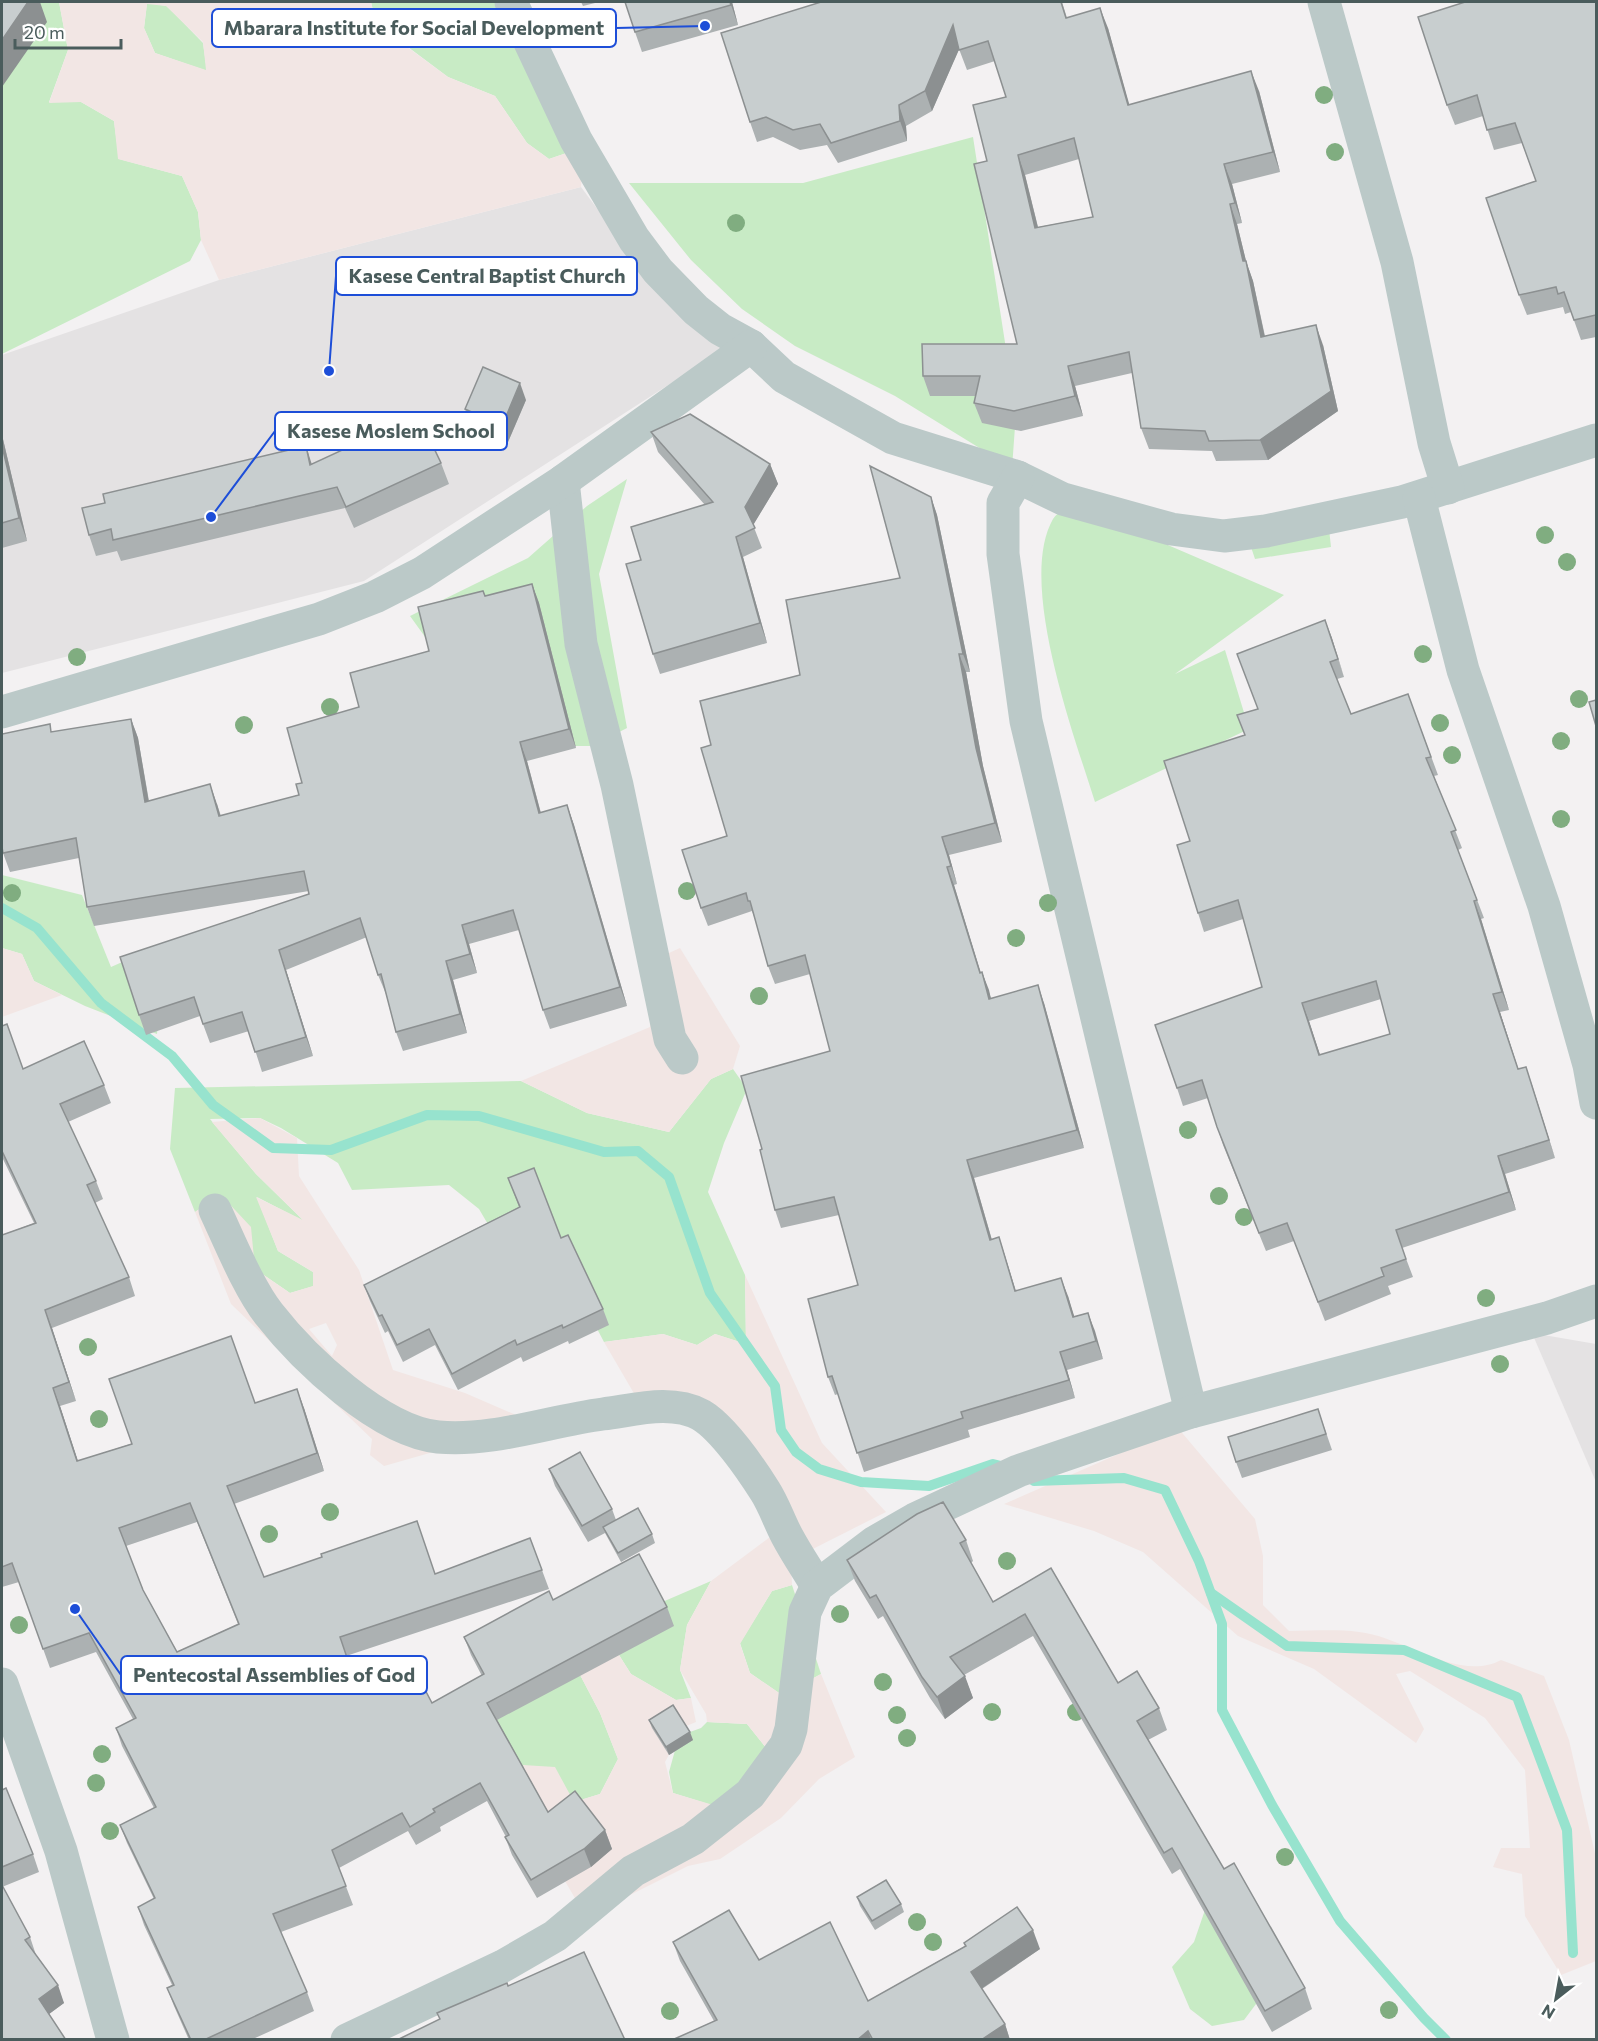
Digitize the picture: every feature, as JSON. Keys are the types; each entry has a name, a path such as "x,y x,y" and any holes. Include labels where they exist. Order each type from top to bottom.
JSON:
{"street":[{"path":"511,2 576,140 634,239 658,271 696,310 720,329 752,346 784,377 893,438 1017,477 1063,499 1172,529 1224,536 1312,522 1434,493 1596,441"},
{"path":"1324,2 1397,262 1434,443 1434,493 1463,670 1544,906 1589,1065 1596,1103"},
{"path":"2,712 319,619 375,597 422,573 563,481 752,346"},
{"path":"1017,477 1003,503 1003,554 1026,721 1191,1412"},
{"path":"563,481 580,644 626,828 670,1039 682,1058"},
{"path":"215,1210 268,1313 328,1377 368,1407 417,1433 462,1437 496,1434 562,1420 662,1406 687,1409 703,1416 721,1434 766,1492 787,1536 817,1586"},
{"path":"347,2040 503,1966 555,1936 633,1871 693,1839 750,1794 786,1745 791,1729 805,1612 817,1586 874,1542 926,1514 1018,1471 1191,1412 1547,1318 1596,1301"},
{"path":"2,1684 61,1851 113,2040"}],"shaded area":[{"path":"581,187 622,242 735,342 364,581 2,673 2,355 219,280"},
{"path":"1532,1333 1596,1344 1596,1482"}],"green space":[{"path":"2,2 59,2 68,50 49,102 81,102 114,121 119,159 182,176 198,212 201,240 190,261 2,354"},
{"path":"371,2 520,2 584,147 549,159 527,143 495,96 448,77 376,23"},
{"path":"147,3 167,6 203,43 207,71 155,53 144,28"},
{"path":"973,137 1016,413 1012,468 895,396 795,346 742,309 691,260 629,183 803,183"},
{"path":"627,479 599,574 627,728 592,746 533,746 446,666 410,616 528,558 587,506"},
{"path":"1070,503 1284,595 1175,674 1225,650 1249,729 1095,802 1063,700 1053,659 1045,619 1041,580 1044,546 1053,519"},
{"path":"1329,529 1331,547 1255,559 1249,541"},
{"path":"2,875 82,895 111,967 138,955 160,1006 157,1034 85,1006 34,981 22,954 2,948"},
{"path":"733,1069 747,1089 724,1143 708,1192 745,1275 746,1344 715,1334 697,1345 663,1334 604,1342 562,1262 519,1277 479,1209 449,1185 352,1190 338,1163 281,1128 260,1118 210,1119 256,1174 305,1222 257,1197 278,1251 313,1272 314,1286 290,1293 255,1269 221,1195 195,1212 170,1149 175,1088 521,1081 587,1113 669,1132 711,1079"},
{"path":"711,1581 687,1625 680,1670 691,1698 676,1700 631,1674 602,1628"},
{"path":"792,1585 821,1674 782,1695 750,1673 740,1643 772,1591"},
{"path":"566,1648 600,1713 618,1759 600,1794 574,1802 524,1765 530,1794 458,1701"},
{"path":"707,1722 747,1724 775,1759 740,1814 673,1793 669,1772 679,1736 701,1728"},
{"path":"1206,1907 1259,2000 1244,2020 1212,2026 1190,2009 1172,1967 1194,1942"}],"sand":[{"path":"59,2 371,2 376,24 448,77 495,96 527,143 549,159 584,147 581,187 219,280 201,240 198,212 182,176 118,159 114,121 81,102 49,103 68,50","holes":["147,4 166,6 203,42 206,70 155,53 144,28"]},
{"path":"2,948 22,954 34,981 62,995 2,1017"},
{"path":"680,948 740,1046 733,1069 711,1079 669,1132 587,1113 521,1081 650,1027 649,962"},
{"path":"260,1118 297,1138 299,1176 359,1270 393,1370 465,1393 530,1421 384,1466 370,1455 372,1439 231,1304 195,1212 221,1195 251,1227 255,1269 290,1293 313,1286 313,1272 278,1251 256,1197 303,1220 256,1174 212,1122","holes":["326,1323 337,1345 332,1356 309,1329"]},
{"path":"745,1275 822,1443 886,1512 791,1560 792,1585 772,1591 740,1644 750,1673 782,1695 821,1674 855,1757 819,1779 781,1818 720,1859 688,1866 586,1917 514,1794 530,1793 523,1765 555,1767 574,1802 600,1794 618,1759 600,1713 566,1648 602,1628 631,1674 676,1700 691,1698 696,1722 684,1727 665,1762 673,1793 740,1813 775,1759 747,1724 707,1722 706,1714 680,1670 687,1625 711,1581 774,1534 728,1444 639,1402 604,1342 663,1334 697,1345 715,1334 746,1344"},
{"path":"1178,1428 1255,1519 1263,1556 1263,1605 1289,1631 1333,1630 1376,1635 1449,1662 1467,1666 1485,1666 1501,1660 1544,1676 1569,1740 1596,1858 1596,1961 1561,1975 1525,1916 1522,1874 1493,1867 1501,1848 1530,1848 1525,1770 1485,1718 1410,1671 1396,1674 1424,1729 1416,1743 1314,1669 1238,1636 1143,1552 1094,1531 1004,1504"}],"building":[{"path":"2,2 28,2 2,40"},
{"path":"625,2 730,2 731,5 635,32"},
{"path":"821,2 1061,2 1066,18 1100,8 1128,105 1251,71 1273,152 1224,164 1235,203 1230,204 1243,261 1246,261 1261,337 1316,325 1331,391 1260,440 1209,441 1205,431 1141,428 1129,352 1068,366 1075,396 1014,411 974,403 980,376 923,376 922,344 1017,344 974,164 987,161 973,105 1006,97 988,41 959,50 953,25 925,91 899,105 900,121 831,143 820,124 793,130 766,117 750,122 721,33","holes":["1074,138 1093,217 1035,228 1018,155"]},
{"path":"1465,2 1596,2 1596,315 1574,320 1564,292 1558,294 1556,287 1519,295 1486,198 1536,181 1515,123 1487,130 1477,95 1447,105 1418,17"},
{"path":"483,367 520,383 502,426 465,409"},
{"path":"690,414 770,464 745,507 755,528 736,537 760,623 653,654 626,564 641,560 631,527 713,502 651,432"},
{"path":"418,415 441,463 346,507 337,487 113,540 111,529 89,535 82,508 105,503 103,494 306,446 310,465"},
{"path":"2,446 19,518 2,523"},
{"path":"870,466 931,497 963,654 959,654 976,748 995,823 942,837 951,866 947,867 989,999 1038,985 1077,1130 967,1160 990,1240 999,1237 1015,1291 1061,1278 1073,1317 1088,1313 1096,1341 1060,1352 1069,1380 961,1412 963,1418 857,1453 832,1376 828,1377 808,1299 858,1285 834,1197 775,1210 760,1150 762,1149 741,1076 830,1051 805,955 768,966 746,893 701,908 682,850 727,836 701,748 711,745 700,701 800,675 786,600 900,578"},
{"path":"532,584 569,729 520,742 539,813 567,805 620,987 543,1010 513,910 462,925 470,954 446,961 460,1014 396,1032 381,974 378,975 360,918 279,950 306,1037 255,1052 242,1012 203,1024 194,997 139,1015 120,957 309,894 304,871 87,907 76,838 3,853 2,734 50,724 51,732 131,719 145,802 210,784 219,816 299,795 296,784 302,783 287,728 359,707 350,673 429,651 418,607 483,591 485,596"},
{"path":"1325,620 1338,659 1330,662 1351,714 1408,694 1431,757 1426,758 1456,830 1451,832 1477,900 1474,901 1502,992 1493,994 1518,1069 1526,1067 1549,1140 1498,1156 1509,1192 1396,1230 1406,1259 1381,1268 1384,1276 1318,1302 1287,1223 1259,1233 1217,1127 1202,1080 1177,1088 1155,1025 1262,987 1238,900 1198,913 1177,845 1190,841 1164,761 1245,735 1237,715 1258,709 1237,654","holes":["1376,981 1390,1034 1319,1055 1302,1003"]},
{"path":"1596,700 1596,726 1589,702"},
{"path":"7,1024 23,1069 84,1041 104,1085 60,1104 96,1181 87,1185 129,1277 45,1310 69,1382 53,1388 77,1461 132,1444 109,1379 231,1336 255,1403 297,1389 317,1453 227,1486 264,1577 322,1557 321,1554 417,1521 435,1574 530,1538 542,1570 340,1637 359,1693 412,1665 432,1703 484,1674 464,1637 549,1591 553,1600 639,1554 667,1607 487,1703 548,1812 575,1791 605,1830 584,1849 531,1880 505,1837 509,1835 480,1783 433,1809 435,1812 410,1827 402,1813 332,1850 346,1886 273,1914 307,1992 204,2040 191,2040 167,1988 174,1985 138,1907 155,1898 120,1825 156,1807 116,1728 136,1718 89,1633 43,1649 12,1563 2,1567 2,1235 36,1223 2,1151 2,1026","holes":["190,1503 239,1624 177,1652 143,1590 119,1528"]},
{"path":"534,1168 561,1238 568,1235 603,1309 563,1328 562,1325 517,1345 515,1340 452,1374 429,1329 397,1345 364,1285 520,1207 508,1178"},
{"path":"1318,1409 1326,1434 1236,1462 1228,1437"},
{"path":"580,1452 612,1509 582,1526 549,1469"},
{"path":"943,1502 966,1540 960,1543 993,1602 1051,1568 1118,1683 1137,1671 1159,1708 1137,1721 1224,1869 1234,1863 1305,1988 1265,2011 1172,1848 1164,1853 1025,1614 950,1657 965,1676 937,1697 922,1677 876,1595 870,1598 847,1560 917,1514"},
{"path":"638,1508 652,1534 618,1553 603,1527"},
{"path":"673,1705 690,1732 666,1747 649,1720"},
{"path":"6,1788 33,1854 2,1867 2,1790"},
{"path":"886,1880 901,1904 872,1921 857,1897"},
{"path":"2,1885 30,1937 25,1940 58,1985 39,1999 66,2040 2,2040"},
{"path":"1017,1907 1033,1930 971,1972 1005,2024 981,2040 873,2040 868,2031 857,2040 672,2040 717,2020 673,1942 729,1910 759,1960 830,1922 868,2001 966,1946 964,1943"},
{"path":"584,1952 625,2040 397,2040 440,2019 437,2013 507,1983 508,1986"}],"waterway":[{"path":"2,908 37,928 101,1003 172,1056 213,1105 273,1148 331,1150 427,1115 479,1116 604,1152 638,1151 669,1177 710,1293 775,1386 781,1430 796,1452 819,1469 861,1482 929,1486 993,1464 1005,1467"},
{"path":"1030,1478 1034,1481 1124,1478 1165,1490 1199,1561 1222,1624 1222,1710 1272,1805 1340,1921 1446,2040"},
{"path":"1211,1593 1287,1646 1404,1650 1517,1697 1567,1830 1573,1953"}],"place":[{"name":"Mbarara Institute for Social Development","path":"705,26"},
{"name":"Kasese Central Baptist Church","path":"329,371"},
{"name":"Kasese Moslem School","path":"211,517"},
{"name":"Pentecostal Assemblies of God","path":"75,1609"}]}
